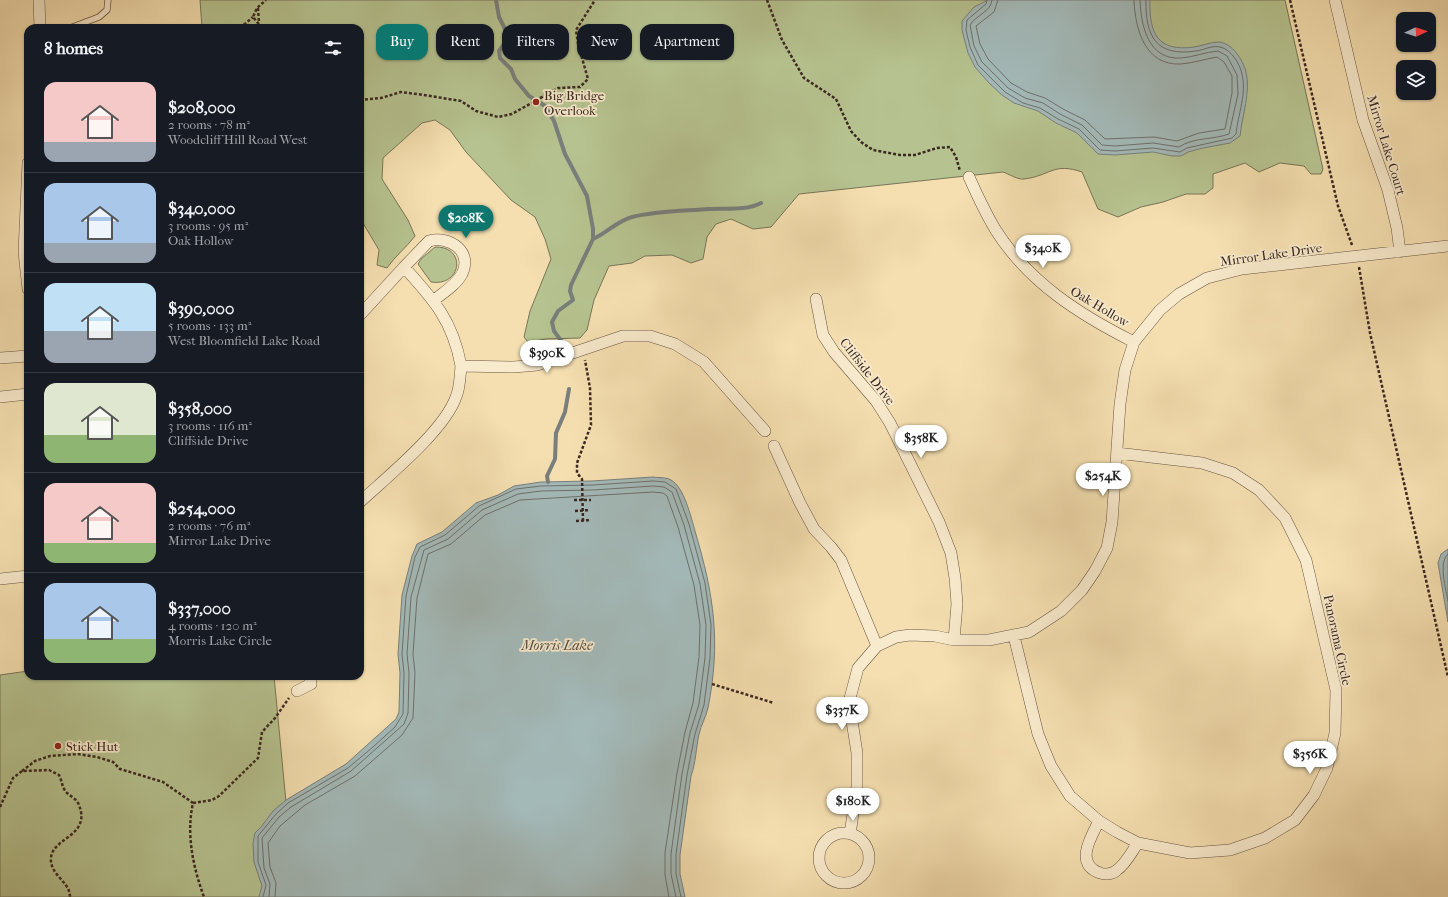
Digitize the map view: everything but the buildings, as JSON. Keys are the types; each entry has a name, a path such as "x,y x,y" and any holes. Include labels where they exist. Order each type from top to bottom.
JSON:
{"street":[{"path":"40,0 40,24"},
{"name":"Mirror Lake Court","path":"1336,0 1363,120 1388,190 1397,228 1400,252"},
{"name":"Oak Hollow","path":"969,178 996,230 1039,282 1086,316 1134,342"},
{"path":"364,311 429,241 445,239 454,243 460,250 464,260 461,276 434,300"},
{"name":"Mirror Lake Drive","path":"877,646 896,638 910,635 935,636 954,640 989,640 1014,636 1038,628 1061,611 1082,590 1096,571 1107,548 1112,522 1118,453 1120,404 1125,370 1134,342 1160,310 1179,294 1207,278 1242,269 1448,246"},
{"path":"364,498 394,471 447,415 457,396 461,366 458,347 434,300 404,267"},
{"name":"Cliffside Drive","path":"816,299 823,335 834,352 876,401 890,422 939,522 951,553 956,578 957,604 954,640"},
{"path":"461,366 507,367 537,365 624,336 650,336 674,344 704,362 765,431"},
{"path":"0,358 24,356"},
{"path":"0,397 24,394"},
{"path":"774,446 800,503 814,529 831,546 841,560 877,646 858,668 849,702 857,753 857,787 850,834"},
{"name":"Panorama Circle","path":"1014,636 1038,734 1051,766 1070,796 1099,821 1138,843 1190,853 1230,850 1265,838 1295,820 1314,795 1327,768 1335,733 1336,690 1306,560 1285,518 1259,490 1233,474 1202,463 1118,453"},
{"path":"0,579 24,576"},
{"path":"297,691 311,684 310,680"},
{"path":"1099,821 1086,852 1086,860 1095,872 1111,874 1118,870 1138,843"},
{"path":"840,833 850,834 859,838 866,845 869,854 869,864 864,873 857,880 848,883 838,883 829,879 822,871 819,862 820,852 824,843 831,837 840,833"}],"lane":[{"path":"81,24 99,17 107,10 108,0"}],"path":[{"path":"245,24 253,17 258,8 266,0"},
{"path":"364,100 381,98 395,93 408,93 461,101 476,111 498,117 512,114 558,88 580,87 588,80 578,44 576,30 595,0"},
{"path":"767,0 782,40 804,78 836,99 851,131 860,142 873,150 900,155 915,155 937,148 950,147 956,157 963,179 969,178"},
{"path":"1290,0 1338,206 1353,248"},
{"path":"258,8 259,24"},
{"path":"253,17 259,24"},
{"path":"1358,263 1370,334 1448,677"},
{"path":"583,350 590,388 591,418 591,425 577,463 577,473 582,479 584,521"},
{"path":"574,500 591,500"},
{"path":"575,511 590,510"},
{"path":"576,521 591,520"},
{"path":"712,684 774,703"},
{"path":"0,807 13,778 35,761 50,756 78,754 97,757 113,762 120,769 163,782 193,803 212,800 219,796 258,758 262,732 275,718 288,699 297,691"},
{"path":"22,771 40,769 54,772 59,775 65,790 78,803 80,823 72,836 53,850 51,857 52,867 70,892 70,897"},
{"path":"193,803 189,835 197,876 204,897"}],"green space":[{"path":"200,0 1285,0 1323,169 1321,174 1311,174 1304,166 1280,163 1259,172 1245,163 1213,174 1213,188 1205,194 1186,194 1163,202 1141,207 1118,217 1098,209 1082,172 1064,168 1024,179 1016,178 1003,172 799,194 771,227 753,229 731,219 716,224 707,237 703,259 691,263 672,255 645,256 632,263 609,266 594,300 587,330 580,338 546,339 528,342 524,337 530,311 551,259 545,239 535,217 511,200 466,152 450,130 435,120 422,123 383,158 382,179 408,220 415,236 387,268 377,265 379,250 364,225 364,24 202,24"},
{"path":"435,247 445,248 452,253 456,259 457,266 454,273 449,278 441,282 431,282 418,264 421,259"},
{"path":"24,672 24,680 274,680 295,897 0,897 0,675"}],"water":[{"path":"988,0 1150,0 1151,22 1158,38 1164,43 1172,47 1182,48 1219,42 1228,45 1240,57 1246,72 1247,87 1246,104 1240,136 1230,143 1203,148 1188,152 1181,156 1172,156 1153,152 1115,155 1098,154 1077,133 1056,123 1038,111 1014,103 1002,95 975,67 968,53 962,30 962,21 974,7"},
{"name":"Morris Lake","path":"653,477 669,479 680,489 689,511 702,554 714,619 715,640 712,684 708,708 699,734 691,776 680,855 680,874 685,897 259,897 262,886 254,862 253,843 255,833 273,811 286,800 346,764 396,719 399,712 400,673 398,654 402,595 412,556 417,544 442,532 476,503 498,495 514,486 541,482 592,481"},
{"path":"1448,549 1448,622 1438,563 1441,554"}],"waterway":[{"path":"496,0 499,17 506,31 504,44 499,51 500,58 511,69 515,79 529,96 545,106 554,121 565,154 587,196 593,229 593,239 571,285 570,291 573,300 558,311 552,322 554,331 565,346"},
{"path":"593,239 622,221 641,215 709,209 736,209 755,206 761,203"},
{"path":"548,482 547,476 555,459 556,433 565,412 569,389"}],"place":[{"name":"Big Bridge Overlook","path":"536,102"},
{"name":"Stick Hut","path":"58,746"}]}
